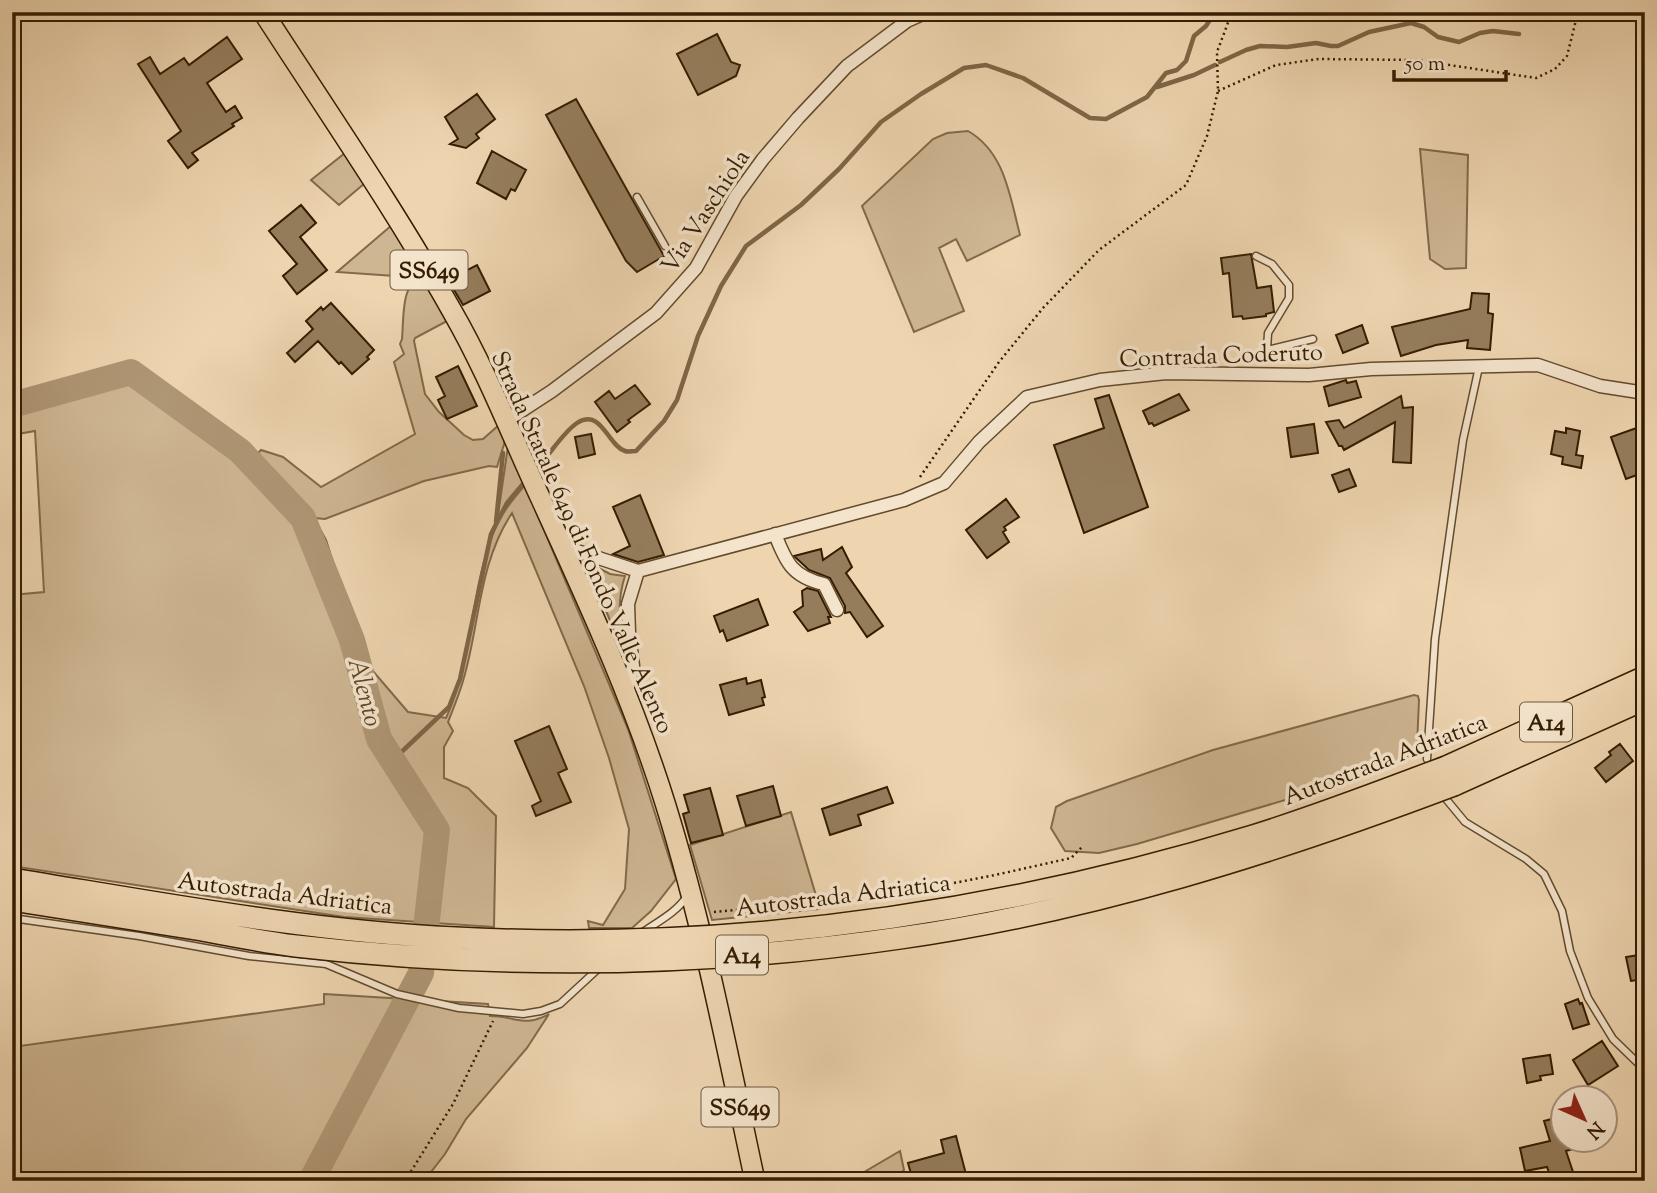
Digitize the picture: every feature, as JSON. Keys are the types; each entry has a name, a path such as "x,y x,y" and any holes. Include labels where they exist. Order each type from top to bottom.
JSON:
{"highway":[{"name":"Autostrada Adriatica","path":"12,900 295,946 386,954 567,961 702,958 901,938 1079,903 1259,855 1356,822 1645,677"},
{"name":"Autostrada Adriatica","path":"12,879 296,925 515,940 697,938 882,920 984,904 1069,885 1253,836 1443,778 1645,699"}],"main road":[{"name":"Strada Statale 649 di Fondo Valle Alento","path":"262,12 454,314 506,421 626,695 665,804 699,921 755,1181"}],"street":[{"name":"Via Vaschiola","path":"506,421 552,391 656,313 696,268 736,196 798,118 846,66 907,21 927,12"},
{"name":"Contrada Coderuto","path":"638,571 904,500 944,483 978,442 1027,397 1100,380 1166,373 1309,376 1371,369 1538,365 1600,386 1645,393"},
{"path":"775,534 789,565 810,581 824,584 837,610"},
{"path":"562,546 638,571 628,604 634,666 626,695"}],"lane":[{"path":"637,197 665,246"},
{"path":"1256,256 1272,264 1289,285 1289,298 1268,332 1267,350"},
{"path":"1254,356 1267,350 1313,339"},
{"path":"1479,365 1463,440 1437,626 1443,778 1465,822 1544,873 1562,911 1570,951 1588,998 1613,1038 1645,1070"},
{"path":"625,945 678,909 691,891"},
{"path":"12,918 139,936 249,956 326,964 397,994 459,1008 523,1014 541,1011 560,1003 616,953"}],"path":[{"path":"920,477 999,362 1043,308 1099,250 1186,185 1207,136 1218,91 1217,52 1232,12"},
{"path":"1218,91 1276,65 1319,60 1416,60 1536,78 1555,69 1567,56 1578,12"},
{"path":"699,921 710,912 892,895 995,875 1071,858 1083,846"},
{"path":"405,1181 453,1104 496,1016"}],"shaded area":[{"path":"968,131 980,140 998,163 1009,191 1020,235 967,261 956,239 939,248 964,311 914,332 862,206 933,139 947,133"},
{"path":"1420,149 1468,155 1466,268 1445,269 1430,259"},
{"path":"345,153 365,183 339,205 311,180"},
{"path":"392,225 415,262 406,271 395,276 337,272"},
{"path":"422,271 449,320 414,341 425,394 439,412 464,435 473,440 483,439 499,425 505,441 497,467 489,466 424,481 325,519 314,518 326,540 357,638 372,670 408,712 446,718 462,672 485,556 499,520 525,485 628,729 676,879 651,911 632,928 589,928 588,921 603,925 625,889 629,829 609,758 584,686 512,513 492,553 469,660 448,722 453,731 444,747 444,778 468,788 496,816 494,927 344,917 12,866 12,595 44,592 35,431 12,435 12,413 68,399 121,380 151,390 256,473 294,515 305,516 253,459 261,450 283,457 321,487 415,434 394,362 404,354 400,344 407,293"},
{"path":"508,446 524,481 508,501 497,522"},
{"path":"585,561 610,574 625,576 620,626 625,656"},
{"path":"1418,696 1419,700 1417,746 1408,757 1369,775 1099,853 1065,851 1051,828 1056,807 1067,801 1213,750"},
{"path":"791,812 820,909 712,920 690,845"},
{"path":"324,994 488,1004 490,1016 526,1021 549,1014 527,1048 466,1119 445,1154 424,1181 12,1181 12,1047 324,1004"},
{"path":"900,1151 904,1170 896,1177 898,1181 849,1181"}],"building":[{"path":"717,34 731,62 740,65 736,76 698,95 677,54"},
{"path":"227,37 242,59 207,83 226,112 235,106 242,118 192,153 198,160 188,168 168,141 181,131 138,64 150,57 160,74 184,58 189,65"},
{"path":"477,94 495,119 476,134 479,138 466,148 450,144 458,139 445,117"},
{"path":"576,99 664,256 637,272 626,261 546,115"},
{"path":"492,151 526,170 515,191 511,189 506,199 477,183"},
{"path":"301,205 316,223 300,237 327,270 297,294 283,276 297,264 269,231"},
{"path":"1251,254 1257,288 1271,286 1274,312 1266,316 1243,319 1242,316 1233,317 1229,273 1223,274 1221,258"},
{"path":"477,265 490,291 463,305 448,280"},
{"path":"1472,293 1489,294 1488,313 1493,314 1490,350 1467,348 1468,340 1436,345 1401,356 1392,327 1470,309"},
{"path":"331,303 374,350 367,357 369,359 352,374 318,341 295,362 287,353 313,329 306,321 321,307 323,310"},
{"path":"1362,325 1368,343 1343,353 1336,335"},
{"path":"458,366 477,406 447,419 438,400 445,396 436,377"},
{"path":"1346,380 1347,383 1356,381 1361,397 1329,406 1324,387"},
{"path":"635,385 650,404 617,432 595,402 609,391 615,399"},
{"path":"1179,394 1189,410 1154,426 1149,424 1143,411"},
{"path":"1109,395 1148,507 1084,533 1054,445 1104,428 1095,399"},
{"path":"1401,396 1403,408 1413,407 1411,463 1393,462 1395,422 1344,450 1339,446 1326,422 1339,420 1344,428"},
{"path":"1314,424 1318,453 1291,457 1287,428"},
{"path":"1645,425 1645,472 1626,479 1611,437"},
{"path":"1566,428 1580,431 1576,455 1583,456 1581,468 1562,464 1563,457 1551,454 1555,431 1566,433"},
{"path":"591,434 595,454 579,458 575,437"},
{"path":"1349,469 1356,486 1339,492 1332,475"},
{"path":"640,495 664,555 638,562 613,554 630,546 613,507"},
{"path":"1006,499 1019,517 1004,527 1006,530 1003,532 1009,542 987,558 966,530"},
{"path":"842,547 852,567 846,573 883,626 867,637 850,612 845,613 845,606 830,578 809,570 794,556 821,549 823,560"},
{"path":"807,588 818,591 831,617 828,617 830,623 808,631 794,612 803,606 802,591"},
{"path":"758,599 768,625 727,641 714,616"},
{"path":"746,678 747,684 761,680 764,705 729,715 720,685"},
{"path":"549,726 567,769 558,773 571,802 536,816 532,806 541,801 515,741"},
{"path":"1620,744 1633,761 1606,782 1595,768"},
{"path":"773,786 781,816 746,826 737,796"},
{"path":"887,787 893,803 858,815 861,825 830,835 822,809"},
{"path":"710,788 723,835 691,843 683,814 689,812 684,795"},
{"path":"1645,954 1645,979 1631,981 1626,957"},
{"path":"1578,999 1589,1024 1573,1029 1565,1004"},
{"path":"1602,1041 1618,1066 1587,1084 1573,1060"},
{"path":"1550,1055 1553,1074 1540,1076 1541,1080 1527,1083 1523,1059"},
{"path":"956,1136 967,1178 958,1181 913,1181 908,1163 944,1153 941,1140"},
{"path":"1548,1141 1548,1154 1567,1154 1576,1181 1552,1181 1547,1167 1525,1171 1520,1148"}],"waterway":[{"path":"544,460 568,430 585,419 598,424 619,448 636,451 664,421 677,400 698,336 721,286 746,246 801,205 839,169 881,122 921,94 964,68 986,65 1023,78 1090,118 1106,119 1147,97 1166,73 1177,70 1186,61 1194,36 1206,26 1215,12"},
{"path":"1220,62 1260,46 1287,47 1316,43 1338,46 1369,32 1411,23 1424,27 1438,37 1459,42 1493,31 1519,34"},
{"path":"1157,87 1215,65"},
{"name":"Alento","path":"12,405 131,372 240,451 303,518 352,640 379,739 437,830 421,973 311,1181"},
{"path":"496,522 503,453"},
{"path":"393,760 449,707 460,679 491,534 507,503 523,484"}]}
